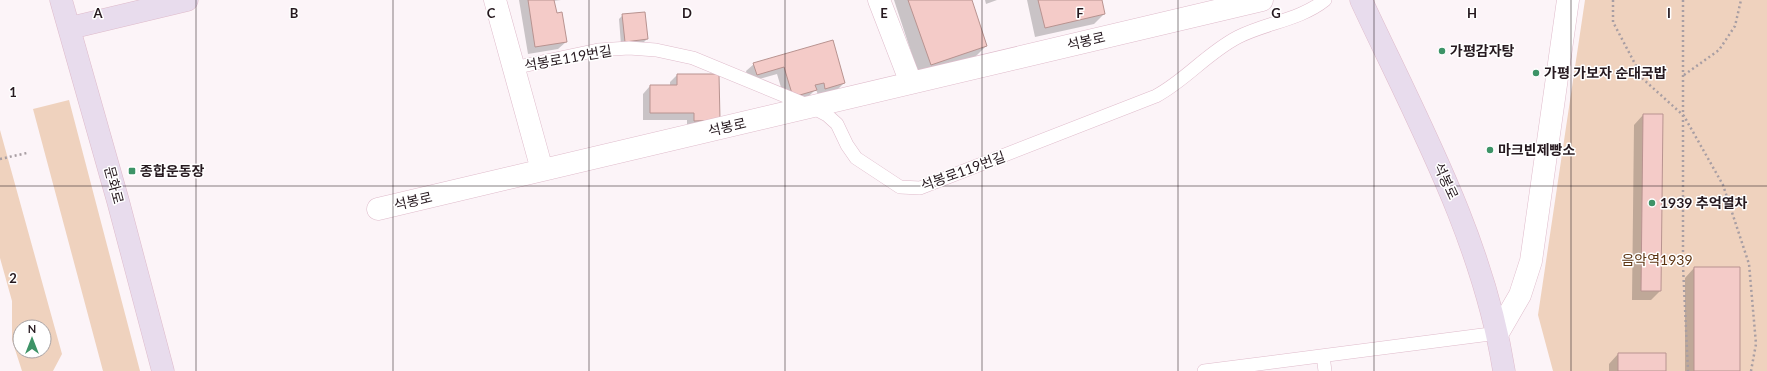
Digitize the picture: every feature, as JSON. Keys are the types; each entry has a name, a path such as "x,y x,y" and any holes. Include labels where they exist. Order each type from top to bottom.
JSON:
{"main road":[{"name":"문화로","path":"61,0 70,28 163,371"},
{"path":"70,28 187,0"},
{"name":"석봉로","path":"1361,0 1459,210 1498,333 1504,371"}],"street":[{"path":"495,0 542,170"},
{"path":"879,0 911,83"},
{"name":"석봉로","path":"378,209 1262,0"},
{"path":"1498,333 1520,295 1531,261 1568,0"}],"lane":[{"name":"석봉로119번길","path":"514,68 598,50 629,48 656,50 693,58 812,106 827,115 837,124 847,145 856,158 900,187 920,188 1156,96 1167,90 1215,50 1239,36 1306,11 1325,0"},
{"path":"1204,371 1498,333"},
{"path":"1323,356 1325,371"}],"path":[{"path":"1613,0 1613,22 1643,79 1684,116 1723,186 1749,264 1756,344 1751,371"},
{"path":"1683,0 1683,266 1688,371"},
{"path":"1683,75 1719,50 1736,26 1741,0"},
{"path":"0,159 28,153"}],"green space":[{"name":"음악역1939","path":"1585,0 1767,0 1767,371 1553,371 1538,315"},
{"path":"69,100 140,371 103,371 33,109"},
{"path":"0,130 62,354 53,371 22,371 18,359 52,359 52,319 12,319 12,301 0,258"}],"building":[{"path":"528,0 554,0 557,13 562,12 567,42 535,47"},
{"path":"908,0 972,0 987,46 931,65"},
{"path":"1038,0 1102,0 1105,14 1045,28"},
{"path":"645,12 648,39 625,42 622,14"},
{"path":"833,40 845,83 825,89 824,83 815,85 817,90 793,97 784,67 757,75 753,63"},
{"path":"677,74 719,74 720,120 694,121 694,113 650,113 650,85 677,85"},
{"name":"1939 추억열차","path":"1643,114 1663,114 1661,291 1641,291"},
{"path":"1694,267 1740,267 1740,371 1694,371"},
{"path":"1618,353 1666,353 1666,371 1618,371"}],"place":[{"name":"가평감자탕","path":"1442,51"},
{"name":"가평 가보자 순대국밥","path":"1536,73"},
{"name":"마크빈제빵소","path":"1490,150"},
{"name":"종합운동장","path":"132,171"},
{"name":"1939 추억열차","path":"1652,203"}]}
